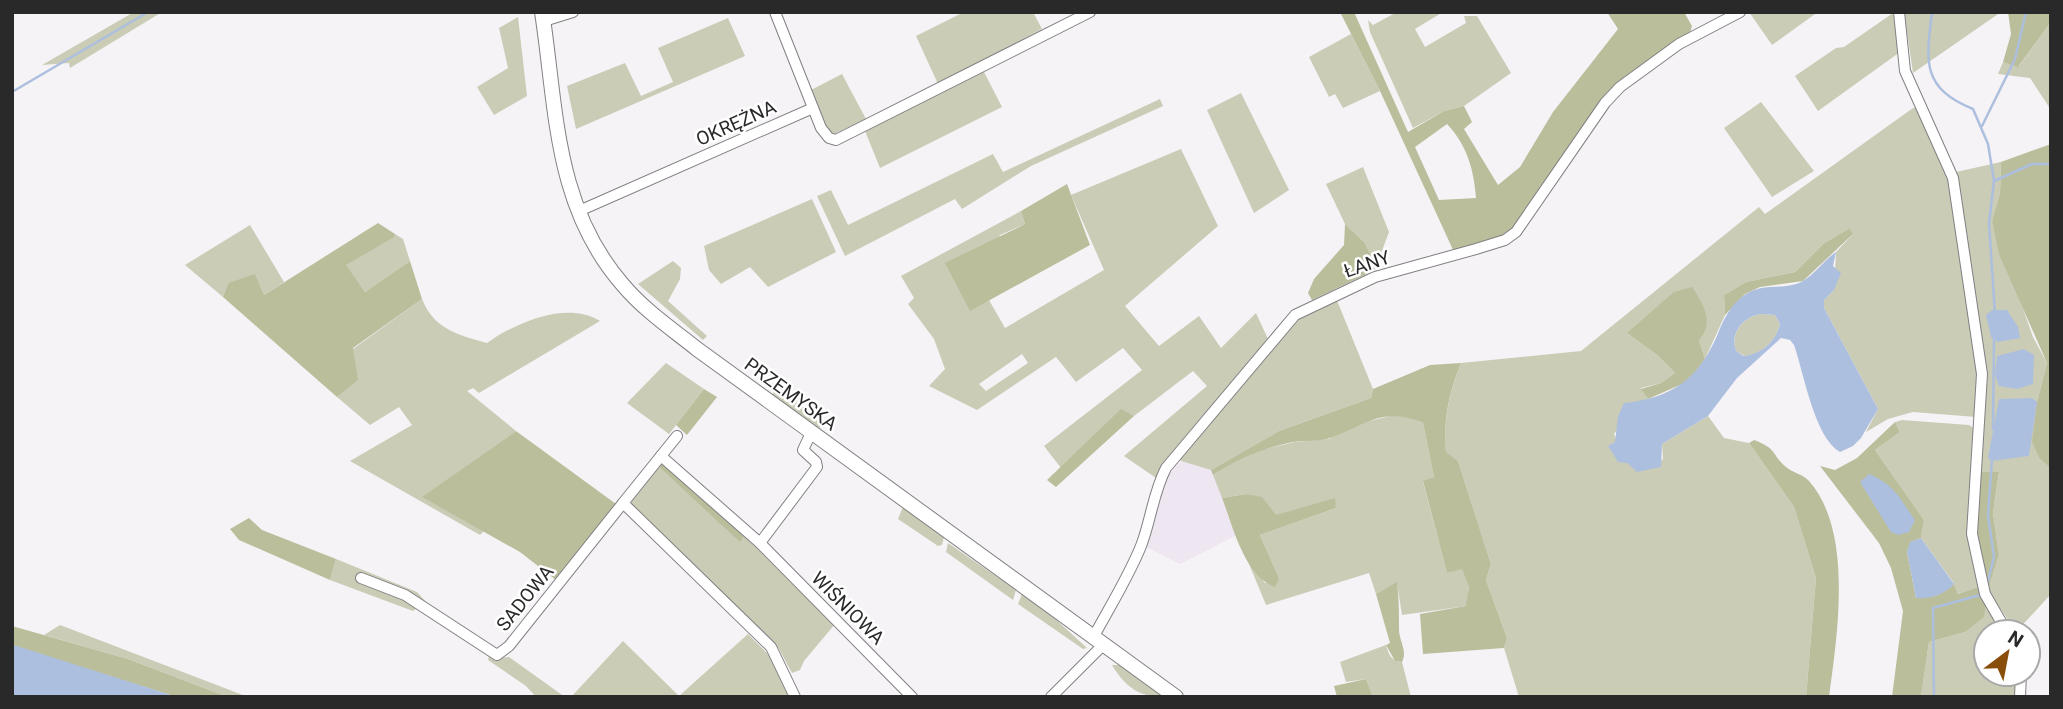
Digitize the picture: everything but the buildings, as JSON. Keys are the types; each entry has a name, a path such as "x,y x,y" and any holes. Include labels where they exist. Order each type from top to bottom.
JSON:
{"main road":[{"name":"PRZEMYSKA","path":"543,17 560,155 579,211 600,253 623,285 696,349 1176,697"}],"street":[{"path":"543,17 573,12"},
{"path":"775,12 821,128 829,138 836,140 1090,12"},
{"name":"ŁANY","path":"1051,697 1098,642 1134,562 1157,485 1166,468 1295,315 1376,277 1505,240 1525,220 1605,103 1620,88 1679,44 1740,12"},
{"path":"1899,12 1905,71 1953,177 1982,374 1972,534 1985,594 1999,618"},
{"name":"OKRĘŻNA","path":"579,211 813,108"},
{"path":"760,543 817,467 803,450 811,433"},
{"name":"SADOWA","path":"361,578 405,595 497,655 509,646 677,436"},
{"name":"WIŚNIOWA","path":"661,456 760,543 912,697"},
{"path":"623,503 771,647 795,697"}],"shaded area":[{"path":"1181,461 1211,470 1237,535 1180,564 1146,547 1161,484"}],"green space":[{"path":"134,12 162,12 70,68 69,63 42,65"},
{"path":"964,12 1033,12 1042,29 938,84 916,36"},
{"path":"1340,12 1354,12 1408,132 1444,111 1464,106 1472,122 1464,129 1498,185 1520,167 1553,112 1618,29 1607,12 1684,12 1692,26 1690,33 1624,77 1607,95 1574,138 1525,217 1507,234 1454,252 1380,91","holes":["1447,124 1468,158 1476,198 1439,200 1415,147"]},
{"path":"1397,12 1443,12 1415,29 1425,47 1466,23 1464,16 1477,16 1511,73 1464,106 1444,111 1413,128 1370,32 1368,20 1373,25"},
{"path":"1749,12 1814,12 1815,14 1772,45"},
{"path":"1904,12 2001,12 1913,73"},
{"path":"2008,12 2051,12 2051,22 2018,67 2003,62 2011,34"},
{"path":"1893,13 1900,52 1818,111 1795,76 1836,48 1844,47"},
{"path":"518,17 527,96 494,115 477,87 508,68 499,28"},
{"path":"728,18 745,56 576,129 567,86 625,63 641,96 673,82 658,48"},
{"path":"2051,22 2051,110 2030,78 1998,74 2003,62 2019,66"},
{"path":"1351,34 1380,91 1343,108 1335,94 1329,97 1309,57"},
{"path":"983,70 1002,107 880,168 865,131"},
{"path":"842,74 866,119 834,134 826,129 811,90"},
{"path":"1241,93 1289,190 1254,213 1207,110"},
{"path":"1160,99 1163,106 1031,166 962,209 955,199 845,256 817,196 831,190 848,225 993,154 1003,172"},
{"path":"1761,102 1814,171 1772,197 1724,128"},
{"path":"1919,107 1950,178 1978,370 1976,417 1913,412 1888,419 1866,432 1878,409 1824,308 1824,300 1834,290 1836,252 1853,234 1822,245 1795,272 1746,282 1724,295 1725,315 1705,359 1699,340 1627,333 1657,355 1675,373 1661,383 1641,388 1648,399 1638,402 1614,434 1627,463 1653,468 1663,459 1662,444 1708,416 1724,438 1749,443 1794,507 1816,578 1806,697 1519,697 1504,648 1507,638 1486,580 1491,564 1458,461 1446,453 1448,407 1461,363 1581,351 1759,207 1765,214 1913,108"},
{"path":"2051,144 2051,469 2040,459 2032,442 2037,402 2047,363 1999,254 1992,220 2000,193 2001,162"},
{"path":"1181,149 1218,226 1125,306 1159,346 1199,316 1221,348 1256,313 1268,339 1167,459 1156,478 1124,456 1207,386 1193,371 1134,416 1121,410 1061,468 1044,446 1142,370 1123,348 1076,382 1056,357 977,410 929,386 945,369 934,339 908,304 914,298 901,276 1021,211 1025,224 1000,235 970,310 989,300 1005,328 1104,270 1071,195","holes":["1022,354 1028,363 986,391 979,384"]},
{"path":"2001,162 2000,193 1992,220 2033,337 2047,363 2037,402 2040,459 2051,469 2051,594 2029,618 2007,618 1988,590 1999,555 1993,513 1999,473 1981,472 1987,374 1956,172"},
{"path":"1363,167 1389,232 1376,267 1365,243 1345,224 1326,184"},
{"path":"1067,184 1090,245 970,311 945,263 1025,224 1021,211"},
{"path":"812,199 836,252 768,287 750,267 721,284 709,270 704,246"},
{"path":"378,223 395,234 394,237 346,265 365,292 410,261 422,299 353,348 358,380 337,397 223,297 228,283 255,274 264,295"},
{"path":"1345,224 1365,243 1376,267 1373,271 1312,300 1308,293 1314,279 1344,245"},
{"path":"250,225 284,282 264,295 255,275 228,283 223,297 185,265"},
{"path":"1849,229 1853,234 1803,281 1760,287 1745,294 1725,315 1724,295 1746,282 1795,272 1822,245"},
{"path":"395,234 403,239 410,261 365,292 345,265"},
{"path":"673,261 681,268 680,279 668,301 707,336 703,340 638,284"},
{"path":"1692,287 1706,313 1706,327 1699,340 1705,359 1689,381 1648,399 1641,389 1661,383 1675,373 1657,355 1627,333 1674,292"},
{"path":"1336,298 1373,389 1371,398 1279,431 1211,470 1181,461 1180,457 1284,332 1304,314"},
{"path":"422,299 440,324 487,343 526,322 557,313 587,315 600,321 479,393 473,388 467,391 516,431 423,497 484,531 480,535 350,461 412,425 399,407 370,425 337,397 357,380 353,349"},
{"path":"1760,314 1775,315 1780,324 1778,330 1772,341 1762,349 1745,356 1736,351 1736,332 1748,319"},
{"path":"666,363 704,389 669,434 627,403"},
{"path":"1461,363 1448,407 1446,452 1458,461 1491,564 1486,580 1507,638 1504,648 1423,654 1420,614 1466,606 1469,587 1462,569 1447,573 1423,481 1434,477 1423,423 1396,416 1375,419 1326,439 1293,442 1261,451 1242,458 1213,475 1211,470 1279,431 1371,398 1373,389 1430,365"},
{"path":"779,387 823,423 818,430 772,394"},
{"path":"704,389 717,397 687,435 676,425"},
{"path":"1121,409 1134,416 1056,487 1047,480"},
{"path":"1391,416 1404,416 1423,423 1434,477 1423,482 1447,573 1462,568 1469,586 1467,606 1402,615 1397,583 1376,594 1369,573 1266,605 1247,559 1265,583 1279,578 1260,535 1336,508 1334,499 1276,516 1246,494 1222,498 1213,475 1248,453 1295,442 1329,439 1356,424"},
{"path":"1902,420 1969,425 1975,429 1978,587 1958,594 1953,582 1921,538 1924,520 1875,450 1900,432 1895,422"},
{"path":"1895,422 1900,432 1875,450 1924,520 1921,538 1911,542 1907,552 1916,598 1938,595 1954,584 1958,594 1978,587 1986,603 1984,617 1972,618 1972,626 1965,632 1929,642 1921,697 1892,697 1903,611 1891,568 1879,543 1820,466 1835,470 1857,458"},
{"path":"516,431 616,504 556,580 520,552 422,497"},
{"path":"1754,440 1767,446 1786,467 1809,481 1823,502 1832,528 1839,585 1836,645 1829,697 1806,697 1816,578 1794,507 1749,443"},
{"path":"662,461 744,536 740,542 659,467"},
{"path":"659,467 740,541 744,536 835,624 804,661 800,670 792,673 779,649 632,506 631,500"},
{"path":"1981,472 1999,472 1993,513 1999,555 1988,590 1975,531"},
{"path":"1246,494 1262,497 1276,515 1335,498 1336,508 1260,535 1279,578 1275,587 1264,581 1248,561 1235,536 1222,498"},
{"path":"903,507 944,537 942,545 938,546 898,519"},
{"path":"249,518 262,530 336,559 330,580 239,540 230,529"},
{"path":"948,543 1016,590 1013,600 946,552"},
{"path":"336,559 417,592 426,602 413,611 330,580"},
{"path":"1397,582 1399,633 1404,650 1402,662 1395,661 1386,645 1390,643 1376,594"},
{"path":"1022,594 1052,616 1087,648 1083,649 1018,604"},
{"path":"1986,603 1995,618 1975,618"},
{"path":"1972,622 1972,688 2017,688 2017,697 1921,697 1929,642 1965,632"},
{"path":"60,625 248,697 228,697 128,659 44,635"},
{"path":"12,626 128,659 228,697 177,697 12,646"},
{"path":"748,634 777,663 791,697 571,697 623,641 679,696"},
{"path":"1386,645 1391,657 1402,662 1411,697 1373,697 1366,679 1346,682 1340,662"},
{"path":"489,656 509,657 565,697 536,697 526,686 488,660"},
{"path":"1112,665 1121,665 1166,697 1134,690"},
{"path":"1366,679 1373,697 1337,697 1334,686"}],"water":[{"path":"1836,252 1833,266 1841,273 1834,290 1824,300 1824,308 1878,409 1861,438 1853,446 1840,452 1823,433 1794,345 1790,340 1781,338 1737,378 1708,416 1662,444 1661,467 1637,472 1627,463 1618,462 1608,446 1615,442 1618,416 1624,403 1656,397 1691,376 1709,353 1724,319 1740,298 1760,288 1789,286 1803,281","holes":["1760,314 1775,315 1780,324 1767,346 1757,353 1744,356 1736,351 1736,332 1743,323"]},
{"path":"1992,310 2007,310 2018,327 2020,338 1998,342 1991,337 1986,315"},
{"path":"2024,349 2034,355 2033,384 2017,389 1999,386 1995,375 1997,356"},
{"path":"2032,398 2037,402 2029,456 1992,461 1988,458 1999,399"},
{"path":"1869,474 1891,487 1905,505 1915,520 1909,532 1898,535 1891,532 1860,482"},
{"path":"1921,538 1954,584 1936,596 1916,598 1907,552 1910,542"},
{"path":"12,646 17,646 177,697 12,697"}],"waterway":[{"path":"12,92 148,12"},
{"path":"1932,12 1929,45 1931,71 1944,92 1973,109 1988,144 1994,181 1989,223 1995,314"},
{"path":"1982,126 2015,59 2026,12"},
{"path":"1994,181 2032,164 2051,164"},
{"path":"1993,429 1994,338"},
{"path":"1987,585 1994,557 1988,515 1992,460"},
{"path":"1934,697 1933,608 1980,595"}]}
